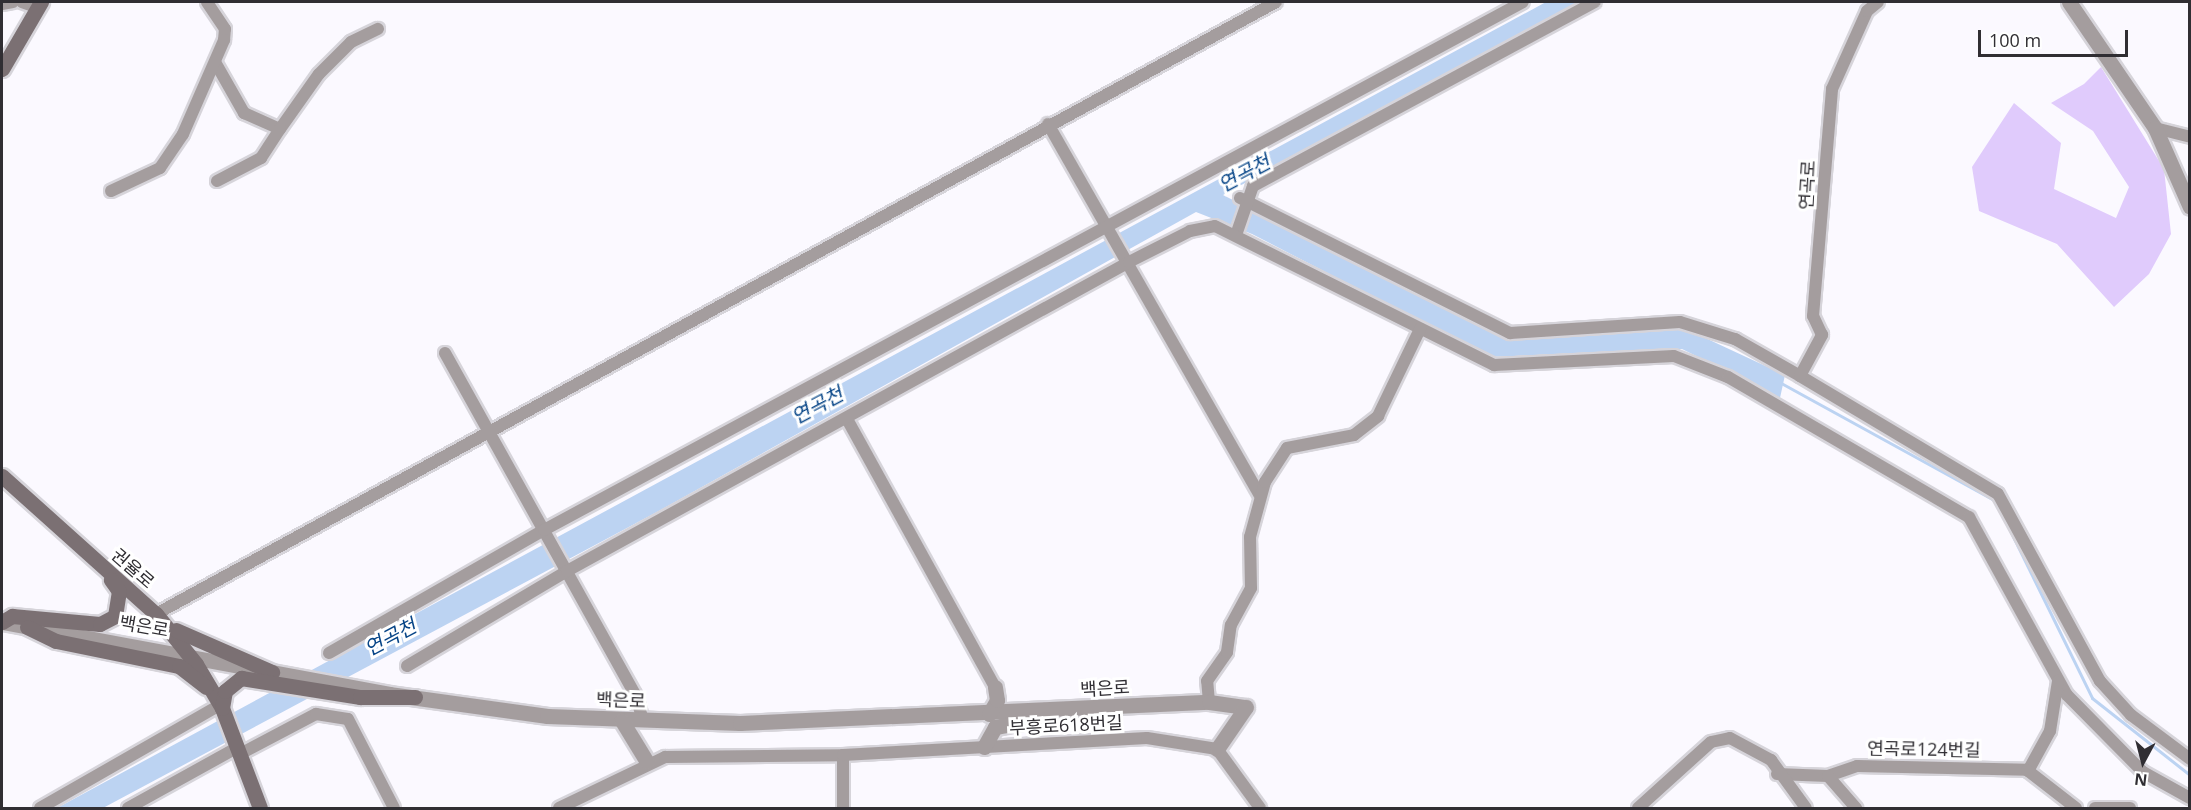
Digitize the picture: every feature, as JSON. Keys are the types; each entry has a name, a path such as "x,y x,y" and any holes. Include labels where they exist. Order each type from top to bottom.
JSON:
{"main road":[{"path":"2,69 33,3"},
{"name":"권율로","path":"2,476 64,534 158,613 188,653 220,705 239,750"},
{"path":"2,622 12,616 100,624 115,616 120,599 114,582 64,534"},
{"path":"158,613 182,637 277,676 361,693 415,697"},
{"path":"27,627 56,641 179,666 220,705 232,682 277,676"},
{"path":"239,750 260,808"}],"street":[{"path":"111,190 159,168 183,134 214,62 225,29 207,2"},
{"path":"158,613 1048,124 1276,2"},
{"path":"329,653 543,530 1523,2"},
{"path":"1236,235 1244,200 1253,186 1595,2"},
{"name":"연곡로","path":"1800,376 1822,335 1814,316 1832,89 1867,11 1878,2"},
{"path":"2068,2 2155,128 2190,207"},
{"path":"217,181 261,158 319,74 351,42 378,30"},
{"path":"214,62 244,113 280,129"},
{"path":"1048,124 1129,262 1259,494"},
{"path":"2155,128 2190,137"},
{"path":"1244,200 1510,333 1680,322 1736,339 1800,376 1998,494 2100,681 2131,715 2190,759"},
{"path":"407,666 567,571 1129,262 1190,231 1215,226 1494,365 1674,356 1728,377 1969,517 2058,681 2108,742 2143,772 2190,798"},
{"path":"1209,702 1207,681 1227,652 1231,626 1251,588 1250,537 1259,494 1287,448 1354,435 1378,416 1420,329"},
{"path":"445,353 492,429 543,530 635,694 643,721"},
{"path":"847,419 995,687 996,700 985,714 984,747"},
{"name":"백은로","path":"2,622 188,653 277,676"},
{"path":"2058,681 2050,731 2028,771 2076,808"},
{"name":"백은로","path":"415,697 518,714 622,722 985,714 1209,702 1246,707 1217,749"},
{"path":"40,808 220,705"},
{"path":"984,747 995,727 1091,708"},
{"path":"128,808 239,750 316,714 348,719 394,808"},
{"path":"622,722 647,762"},
{"name":"부흥로618번길","path":"558,808 647,762 701,754 843,755 1147,738 1217,749"},
{"path":"1638,808 1711,742 1730,738 1771,760 1777,774 1806,808"},
{"path":"1217,749 1260,808"},
{"path":"843,755 843,808"},
{"name":"연곡로124번길","path":"1828,776 1857,765 2028,771"},
{"path":"1777,774 1828,776 1856,808"},
{"path":"2095,808 2130,808"}],"shaded area":[{"path":"2101,67 2164,169 2171,234 2149,274 2114,307 2057,244 1979,211 1972,167 2014,103 2061,143 2054,189 2116,218 2129,187 2093,131 2051,103 2084,84"}],"water":[{"name":"연곡천","path":"1546,2 1578,2 1223,195 1505,337 1686,329 1785,375 1780,398 1682,349 1490,357 1252,234 1196,212 657,512 103,808 57,808"}],"waterway":[{"path":"1781,383 1996,501"},
{"path":"2001,512 2092,698 2190,775"}]}
